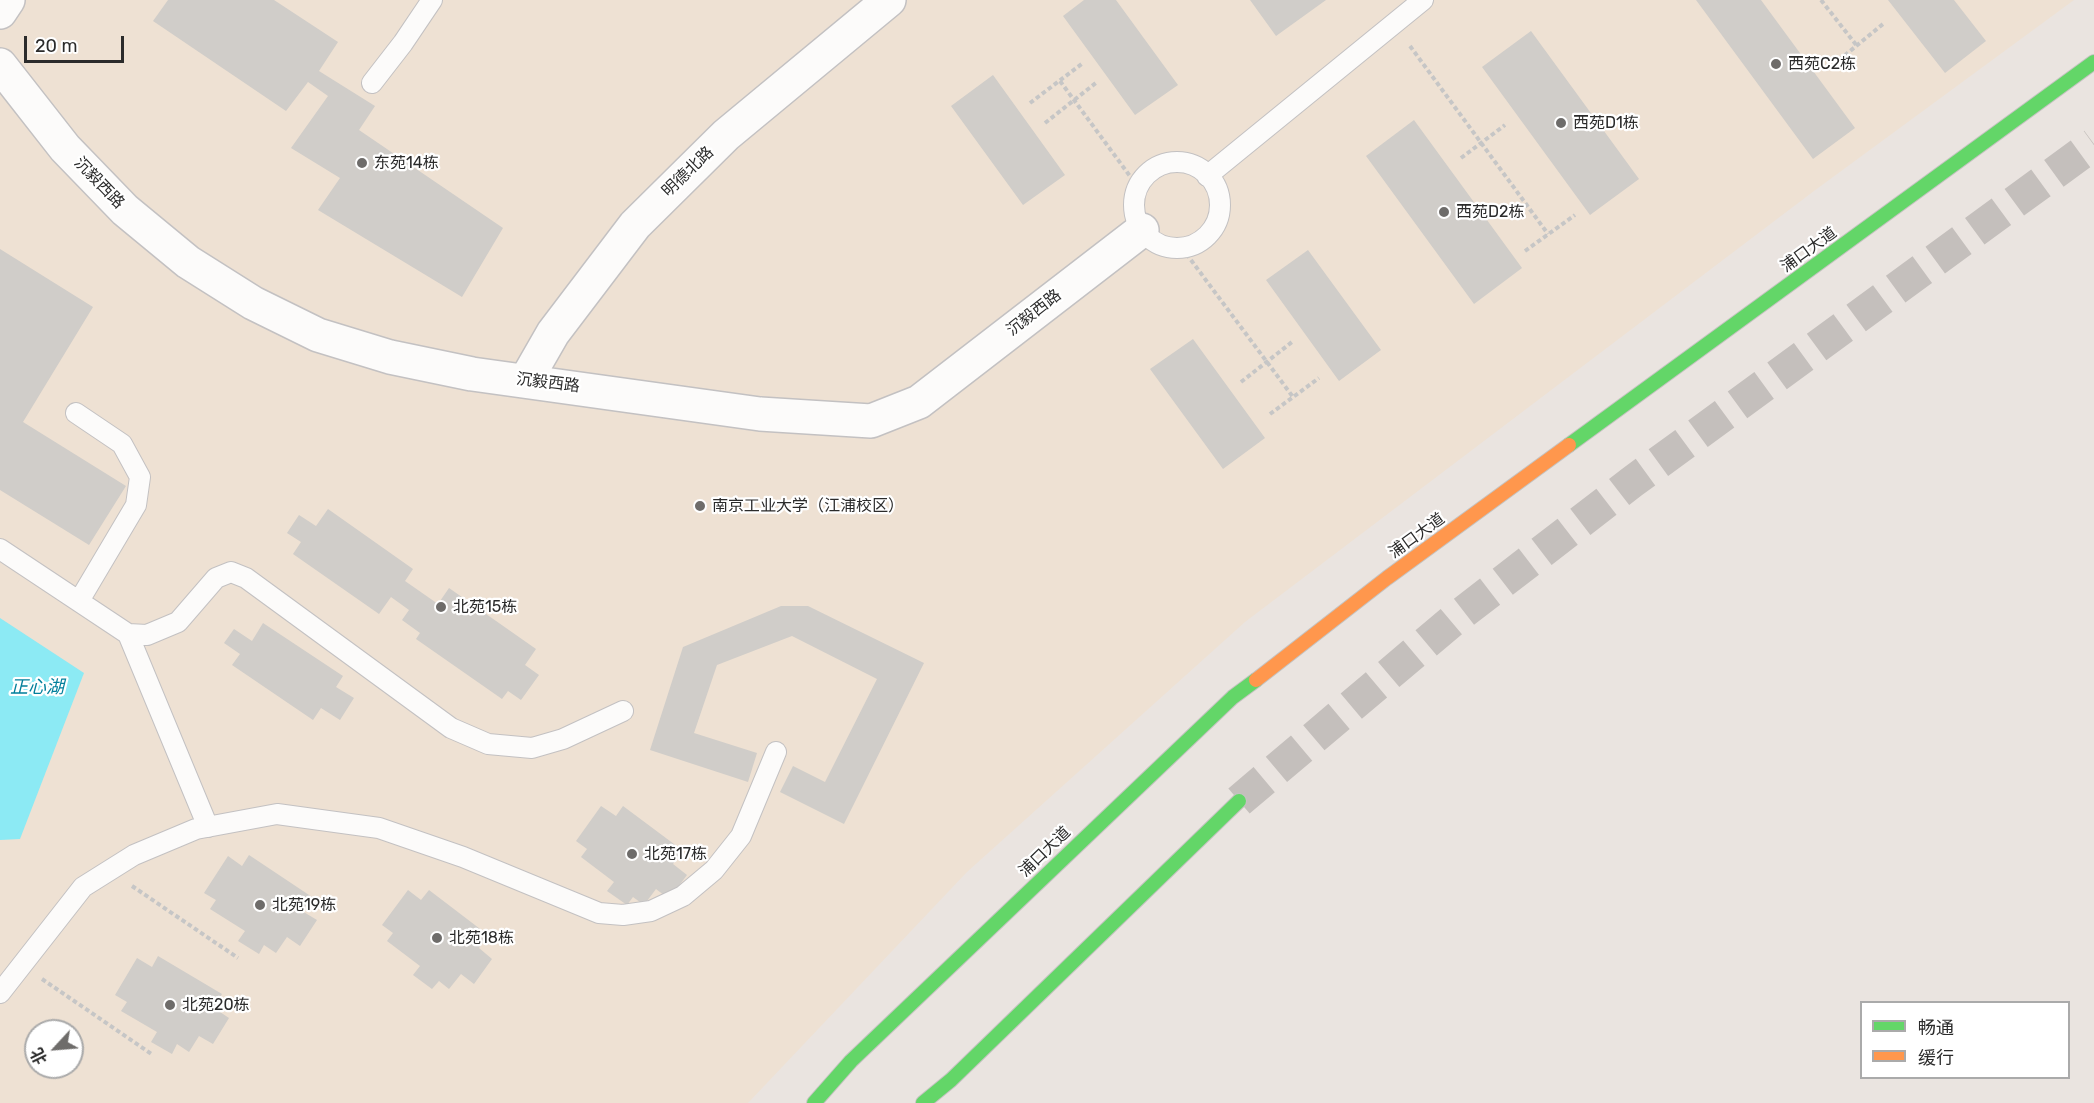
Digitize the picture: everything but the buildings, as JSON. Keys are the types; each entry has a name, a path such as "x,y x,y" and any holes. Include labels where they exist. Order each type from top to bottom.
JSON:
{"main road":[{"name":"浦口大道","path":"814,1103 851,1061 1233,697 1387,578 2094,62"},
{"path":"923,1103 951,1080 1239,801"}],"street":[{"path":"0,12 8,0"},
{"name":"明德北路","path":"526,380 553,333 634,225 726,135 889,0"},
{"name":"沉毅西路","path":"0,65 65,148 125,210 188,262 253,303 318,335 390,357 472,374 760,414 871,421 919,402 1142,230"}],"lane":[{"path":"372,83 404,43 432,0"},
{"path":"1207,176 1423,0"},
{"path":"1177,162 1191,165 1207,176 1218,194 1220,208 1217,221 1210,233 1199,242 1182,248 1158,245 1142,230 1134,209 1138,187 1151,171 1163,164 1177,162"},
{"path":"76,413 122,444 140,477 136,505 79,601"},
{"path":"0,549 128,634 147,635 178,622 216,578 231,572 246,578 451,728 488,744 532,748 563,740 623,711"},
{"path":"128,634 208,827"},
{"path":"0,993 83,887 134,855 196,829 277,814 379,828 463,857 599,913 623,915 651,910 683,896 714,870 741,836 776,752"}],"path":[{"path":"1821,0 1857,46"},
{"path":"1394,24 1548,234"},
{"path":"1833,65 1883,24"},
{"path":"1030,103 1083,63"},
{"path":"1060,81 1138,187"},
{"path":"1045,123 1097,82"},
{"path":"1461,158 1505,125"},
{"path":"1525,252 1575,215"},
{"path":"1182,248 1293,397"},
{"path":"1241,382 1292,342"},
{"path":"1270,414 1319,378"},
{"path":"109,871 238,958"},
{"path":"21,964 153,1055"}],"shaded area":[{"name":"南京工业大学（江浦校区）","path":"0,0 2074,0 1814,191 1245,622 967,872 748,1103 0,1103"}],"water":[{"name":"正心湖","path":"0,618 84,673 20,839 0,840"}],"tunnel":[{"path":"1239,801 1452,621 1632,482 2094,144"}],"traffic: fast":[{"path":"1569,445 2094,62"},
{"path":"814,1103 851,1061 1233,697 1256,680"},
{"path":"923,1103 951,1080 1239,801"}],"traffic: slow":[{"path":"1256,680 1387,578 1569,445"}],"place":[{"name":"西苑C2栋","path":"1776,64"},
{"name":"西苑D1栋","path":"1561,123"},
{"name":"东苑14栋","path":"362,163"},
{"name":"西苑D2栋","path":"1444,212"},
{"name":"南京工业大学（江浦校区）","path":"700,506"},
{"name":"北苑15栋","path":"441,607"},
{"name":"北苑17栋","path":"632,854"},
{"name":"北苑19栋","path":"260,905"},
{"name":"北苑18栋","path":"437,938"},
{"name":"北苑20栋","path":"170,1005"}]}
